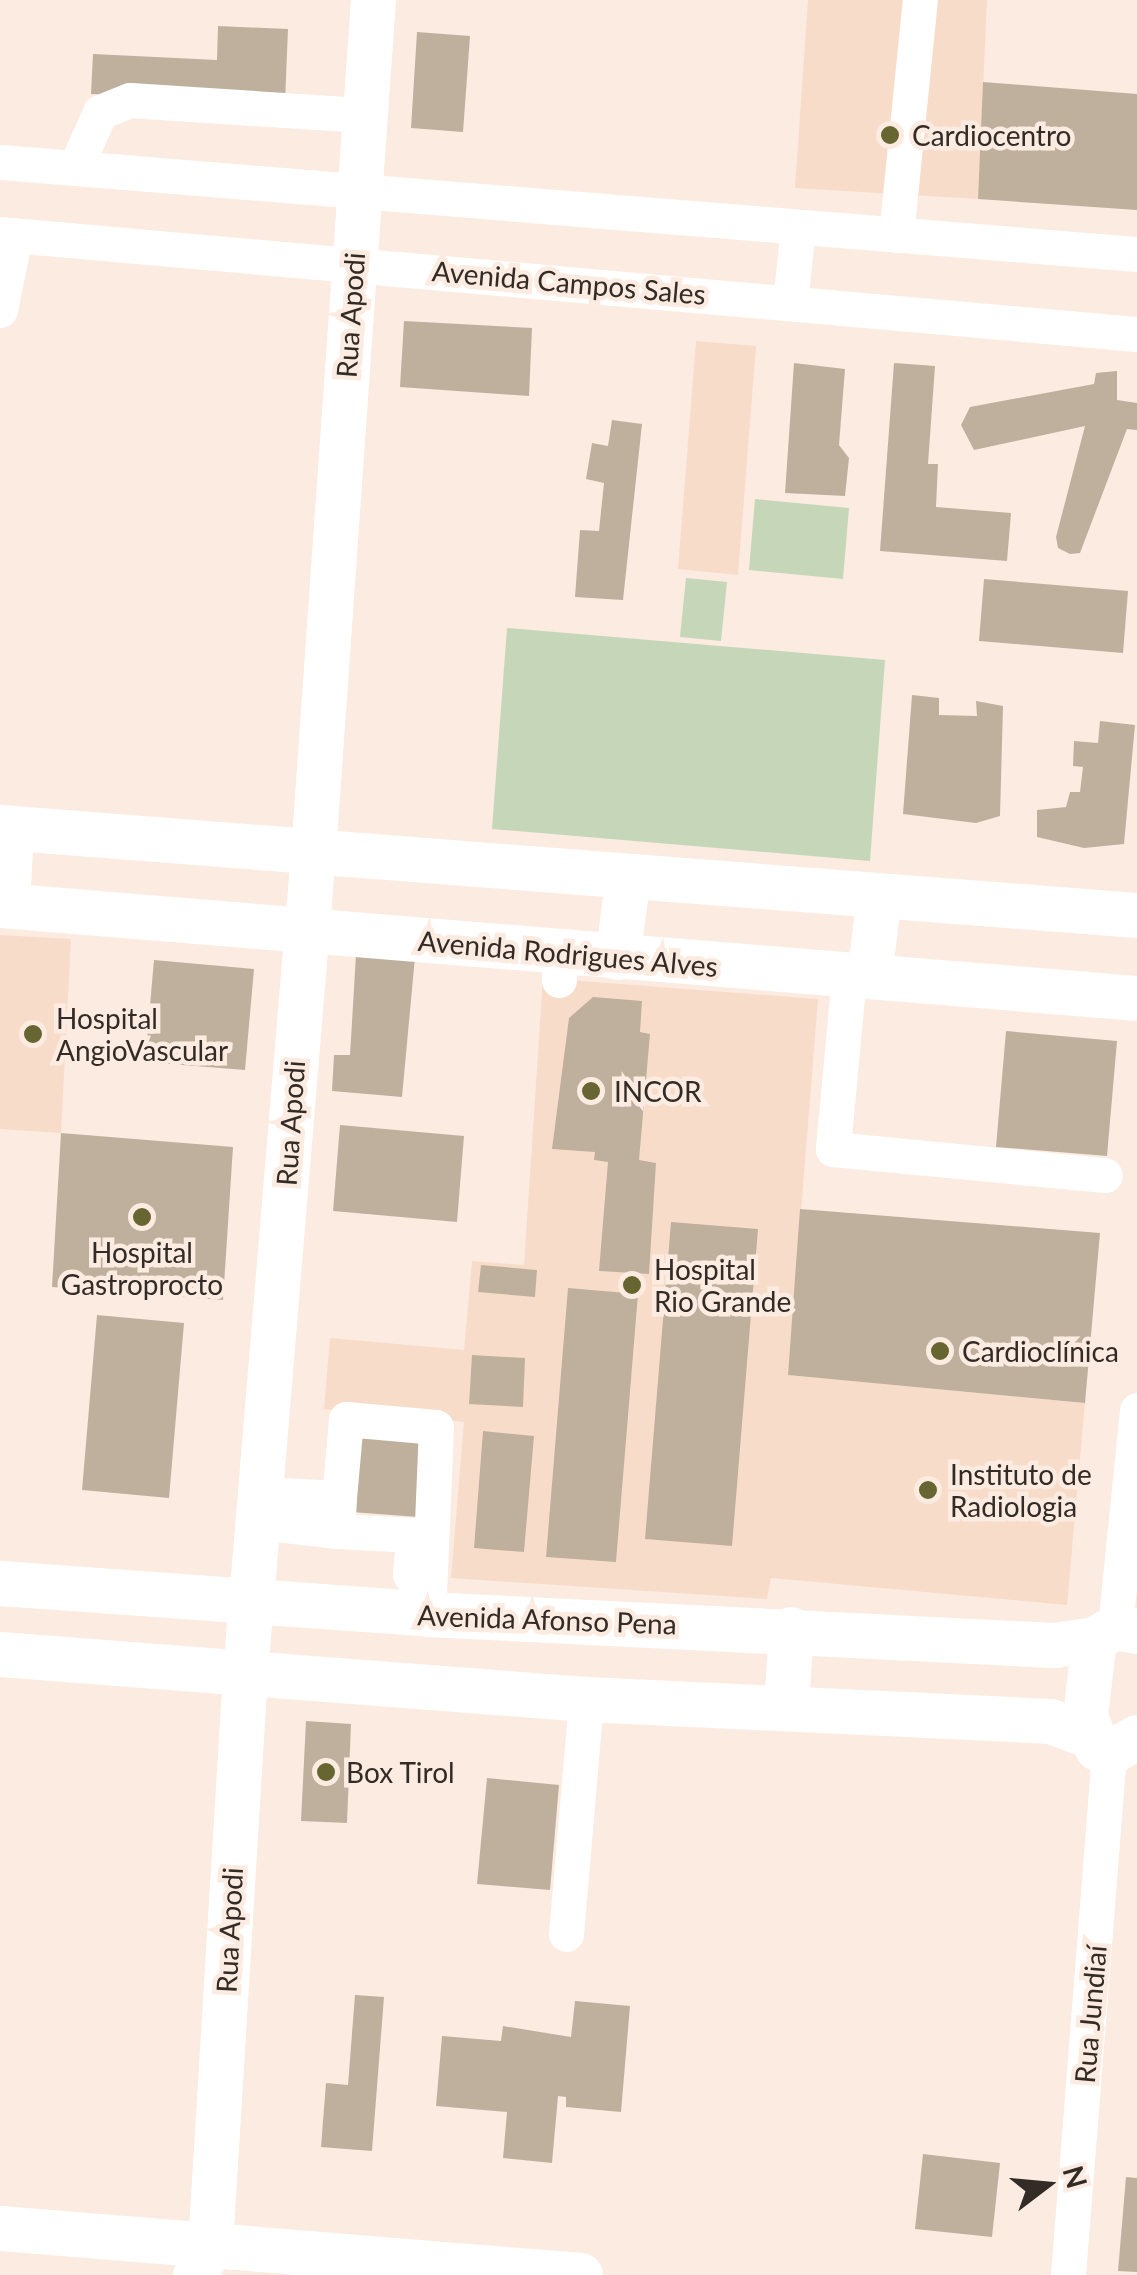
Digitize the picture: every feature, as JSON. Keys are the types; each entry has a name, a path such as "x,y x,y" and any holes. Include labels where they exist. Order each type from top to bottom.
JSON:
{"main road":[{"name":"Rua Apodi","path":"203,2260 245,1672 313,853 373,0"},
{"path":"3,905 6,827 1137,915"},
{"path":"617,957 628,877"},
{"path":"859,976 879,896"},
{"name":"Avenida Rodrigues Alves","path":"3,905 305,932 560,967 617,957 1137,998"},
{"name":"Avenida Afonso Pena","path":"0,1583 251,1604 791,1629 1054,1646 1115,1632"},
{"path":"786,1708 791,1629"},
{"path":"0,1654 586,1699 1065,1722 1121,1743 1115,1632"},
{"path":"0,2228 203,2260 580,2275"}],"street":[{"path":"896,234 920,0"},
{"path":"75,168 100,112 130,100 364,115"},
{"path":"0,162 1137,254"},
{"path":"790,302 798,227"},
{"path":"0,310 8,234"},
{"name":"Avenida Campos Sales","path":"8,234 1137,334"},
{"path":"859,976 834,1149 1104,1174"},
{"path":"1115,1632 1137,1410"},
{"path":"338,1514 346,1419 429,1423 440,1432 417,1613"},
{"path":"260,1508 338,1514 414,1535 417,1613"},
{"path":"566,1934 586,1699"},
{"name":"Rua Jundiaí","path":"1068,2275 1121,1743"}],"shaded area":[{"name":"Cardiocentro","path":"808,0 987,0 978,199 795,188"},
{"path":"696,341 756,346 738,575 678,569"},
{"name":"Hospital AngioVascular","path":"0,935 71,939 61,1133 0,1129"},
{"name":"Hospital Rio Grande","path":"543,978 818,999 788,1375 1085,1403 1067,1605 771,1578 767,1599 451,1578 464,1422 324,1409 330,1338 464,1350 472,1261 524,1265"}],"green space":[{"path":"755,499 849,508 843,579 749,570"},
{"path":"686,578 727,582 721,641 680,637"},
{"path":"507,628 885,660 870,861 492,829"}],"building":[{"path":"218,26 288,29 285,102 91,94 93,54 217,60"},
{"path":"417,32 470,36 463,132 411,128"},
{"path":"983,82 1137,94 1137,210 978,199"},
{"path":"404,321 532,328 529,396 400,387"},
{"path":"794,363 845,369 839,445 849,458 845,496 785,493"},
{"path":"894,363 935,366 928,464 938,464 936,507 1011,513 1007,561 880,551"},
{"path":"1117,371 1117,400 1137,403 1137,430 1127,429 1080,553 1070,554 1058,548 1056,537 1085,426 974,450 961,425 970,407 1094,384 1096,373"},
{"path":"612,420 642,424 623,600 575,597 580,530 599,531 604,483 586,479 592,443 608,446"},
{"path":"984,579 1128,591 1123,653 979,641"},
{"path":"912,695 939,698 939,715 977,716 976,701 1003,706 1000,816 976,823 903,814"},
{"path":"1100,721 1135,725 1124,844 1084,848 1037,837 1037,810 1066,807 1070,792 1080,792 1083,767 1073,766 1074,741 1098,743"},
{"path":"356,955 415,957 402,1097 332,1091 334,1055 350,1055"},
{"path":"154,960 254,969 245,1070 145,1062"},
{"path":"593,997 642,1001 640,1032 650,1034 639,1160 656,1163 649,1274 599,1271 608,1162 594,1160 595,1152 552,1149 569,1018"},
{"path":"1006,1031 1117,1041 1107,1156 996,1147"},
{"path":"340,1125 464,1136 457,1222 333,1211"},
{"name":"Hospital Gastroprocto","path":"61,1133 233,1147 223,1300 52,1287"},
{"path":"800,1209 1100,1233 1085,1403 788,1375"},
{"path":"671,1222 758,1229 732,1546 645,1539"},
{"path":"481,1265 537,1270 535,1297 478,1292"},
{"path":"568,1288 638,1294 616,1562 546,1557"},
{"path":"97,1315 184,1323 169,1498 82,1490"},
{"path":"472,1355 525,1358 523,1407 469,1404"},
{"path":"358,1425 424,1430 418,1517 352,1512"},
{"path":"483,1431 534,1436 524,1552 474,1548"},
{"name":"Box Tirol","path":"306,1721 351,1724 347,1823 301,1821"},
{"path":"487,1778 559,1785 550,1890 477,1884"},
{"path":"355,1995 384,1997 372,2151 321,2147 326,2083 348,2085"},
{"path":"575,2001 630,2006 621,2112 566,2107 566,2097 558,2096 552,2163 503,2158 507,2112 436,2106 442,2036 501,2041 503,2026 571,2037"},
{"path":"923,2154 1000,2163 992,2237 915,2229"},
{"path":"1126,2177 1137,2178 1137,2272 1118,2271"}],"place":[{"name":"Cardiocentro","path":"890,135"},
{"name":"Hospital AngioVascular","path":"33,1034"},
{"name":"INCOR","path":"591,1091"},
{"name":"Hospital Gastroprocto","path":"142,1217"},
{"name":"Hospital Rio Grande","path":"632,1285"},
{"name":"Cardioclínica","path":"940,1351"},
{"name":"Instituto de Radiologia","path":"928,1490"},
{"name":"Box Tirol","path":"326,1772"}]}
